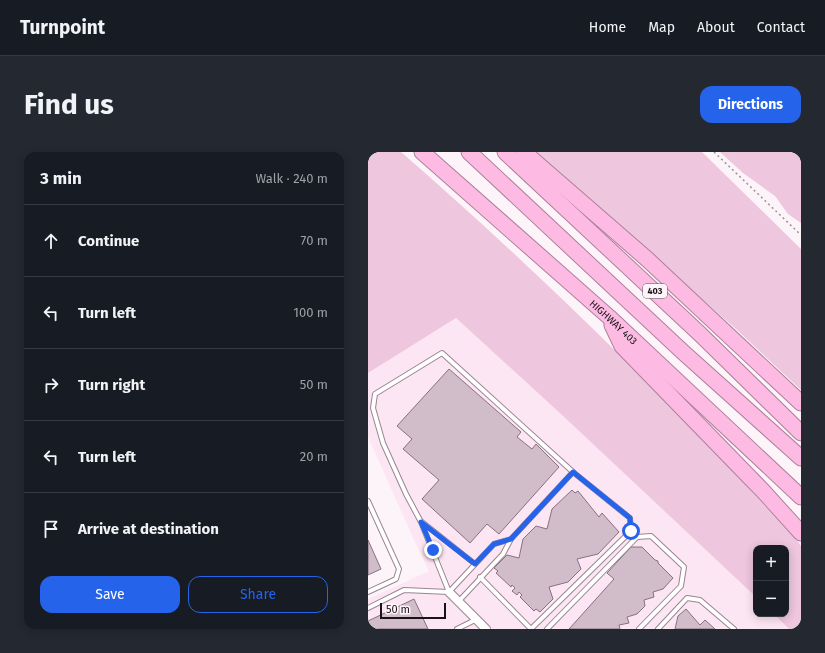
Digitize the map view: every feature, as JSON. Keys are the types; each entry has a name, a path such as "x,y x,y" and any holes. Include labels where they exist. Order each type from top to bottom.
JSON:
{"highway":[{"name":"HIGHWAY 403","path":"422,152 609,317 801,497"},
{"path":"469,152 684,353 801,458"},
{"name":"403","path":"505,152 700,334 801,433"},
{"path":"524,152 647,259 801,403"},
{"path":"609,317 622,346 763,491 801,533"}],"street":[{"path":"449,592 485,629"}],"lane":[{"path":"449,592 421,522 383,443 372,408 375,394 442,353 573,472 630,518 631,531 531,629 480,578"},
{"path":"458,602 503,554 511,539 573,472"},
{"path":"368,502 399,569 396,579 368,592"},
{"path":"421,522 475,564"},
{"path":"547,629 636,537 651,536 684,567 681,586 639,629"},
{"path":"368,608 404,590 449,592 494,544 511,539"},
{"path":"658,629 687,598 700,600 734,629"},
{"path":"457,629 475,620"}],"path":[{"path":"714,152 801,235"}],"shaded area":[{"path":"368,152 401,152 475,218 584,320 718,455 799,543 801,546 801,629 789,629 777,617 789,617 789,545 753,545 753,594 456,318 368,373"},
{"path":"536,152 702,152 801,249 801,390 737,330"},
{"path":"720,152 801,152 801,223 788,214 775,196 743,173"},
{"path":"456,318 753,594 753,617 777,617 789,629 368,629 368,599 429,571 368,437 368,373"}],"building":[{"path":"449,369 521,432 517,437 532,449 536,444 559,467 499,534 487,524 470,543 422,499 439,480 403,449 412,439 397,426"},
{"path":"572,490 575,493 578,491 599,517 602,513 619,532 598,554 577,559 581,569 568,582 549,587 553,599 540,612 536,609 534,611 520,597 522,595 519,592 517,595 512,591 515,588 512,585 511,587 496,573 498,571 494,568 507,555 519,558 523,539 536,526 547,529 552,509"},
{"path":"368,540 381,569 368,575"},
{"path":"631,547 642,547 655,560 658,561 658,563 673,578 663,589 653,592 654,597 644,600 645,606 637,614 627,617 629,623 619,625 620,629 569,629 614,579 607,573"},
{"path":"414,599 428,629 368,629 368,621"},
{"path":"686,609 700,625 705,620 715,629 675,629 678,616"}],"route":[{"path":"433,550 421,522 475,564 494,544 511,539 573,472 630,518 631,531"}]}
